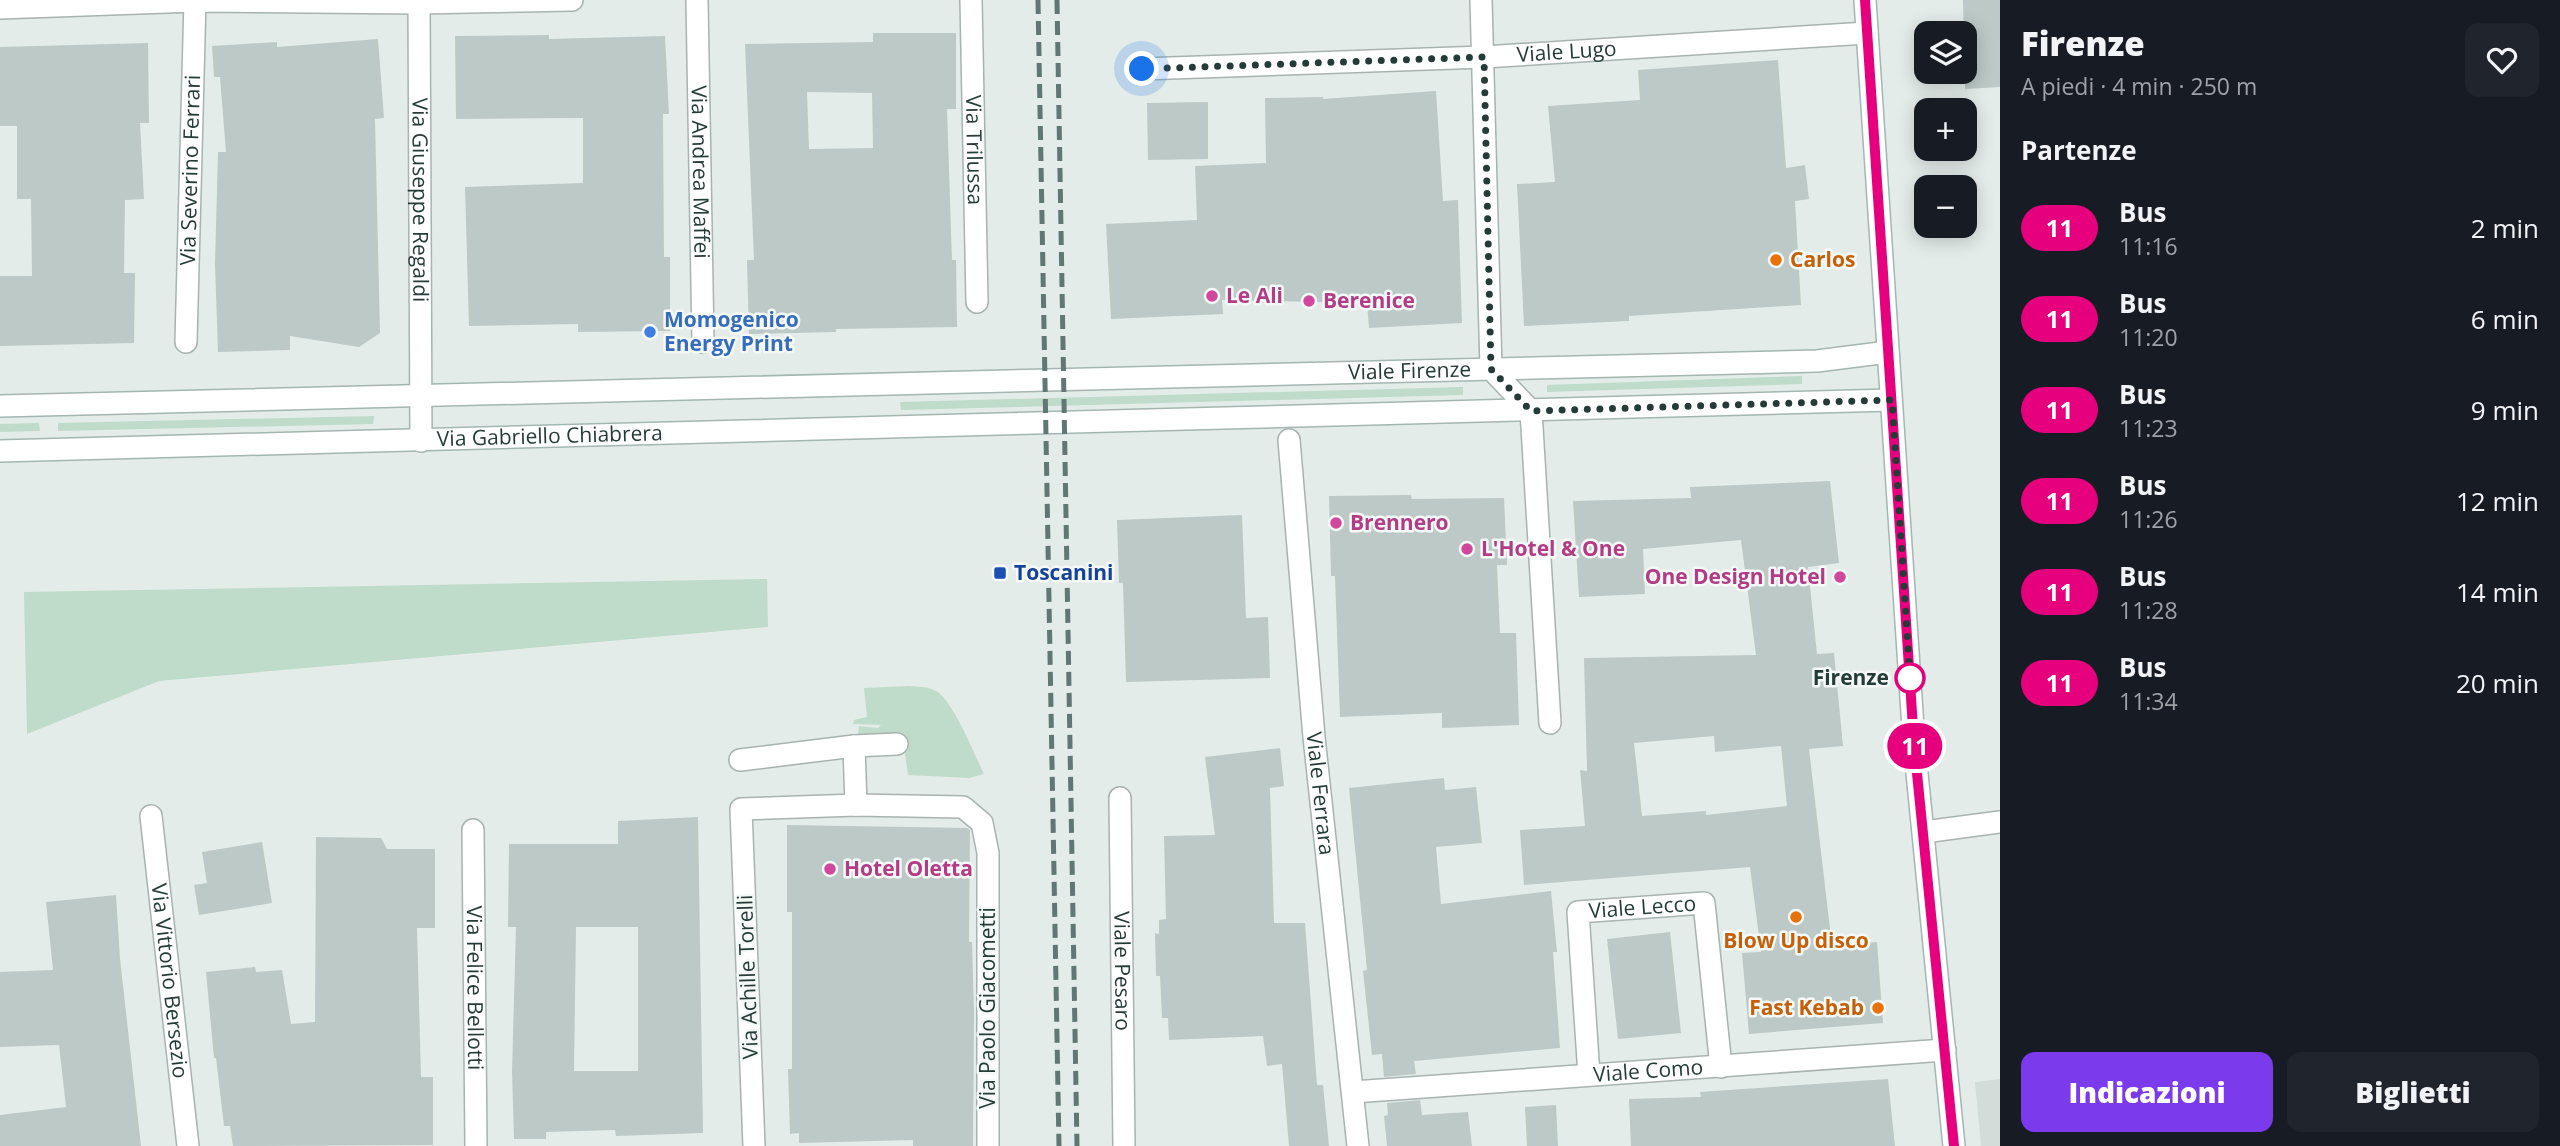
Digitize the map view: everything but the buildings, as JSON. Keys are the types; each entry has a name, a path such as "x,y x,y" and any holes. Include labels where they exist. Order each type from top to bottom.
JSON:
{"street":[{"path":"0,8 195,0 572,0"},
{"name":"Via Severino Ferrari","path":"186,342 195,0"},
{"name":"Via Andrea Maffei","path":"697,0 703,342"},
{"name":"Via Trilussa","path":"971,0 977,302"},
{"path":"1481,0 1491,369 1531,411 1550,723"},
{"path":"1865,0 1914,743 1954,1146"},
{"name":"Via Giuseppe Regaldi","path":"419,2 421,441"},
{"name":"Viale Lugo","path":"1142,69 1484,57 1867,33"},
{"name":"Viale Firenze","path":"1098,379 1818,361 1888,352"},
{"name":"Via Gabriello Chiabrera","path":"0,406 1098,379"},
{"name":"Viale Firenze","path":"1100,423 1892,400"},
{"name":"Via Gabriello Chiabrera","path":"0,451 1100,423"},
{"name":"Viale Ferrara","path":"1289,440 1314,737 1358,1146"},
{"path":"740,760 854,746 897,744"},
{"path":"854,746 856,805"},
{"name":"Viale Pesaro","path":"1120,798 1124,1146"},
{"name":"Via Paolo Giacometti","path":"741,809 856,805 963,807 982,823 988,853 988,1146"},
{"name":"Via Achille Torelli","path":"741,809 754,1146"},
{"name":"Via Vittorio Bersezio","path":"151,816 188,1146"},
{"path":"1924,832 2000,822"},
{"name":"Via Felice Bellotti","path":"473,830 476,1146"},
{"name":"Viale Lecco","path":"1589,1075 1577,912 1704,903 1721,1067"},
{"name":"Viale Como","path":"1353,1093 1945,1050"}],"shaded area":[{"path":"2000,1079 2000,1146 1981,1146 1975,1082"}],"green space":[{"path":"1802,376 1802,384 1547,392 1547,385"},
{"path":"1463,387 1463,395 901,410 900,402"},
{"path":"374,416 373,424 58,431 58,423"},
{"path":"39,423 40,431 0,432 0,424"},
{"path":"767,579 768,627 159,681 27,734 24,592"},
{"path":"864,688 930,688 943,696 956,716 984,774 969,778 908,775 902,732 857,742 859,726 878,728 881,725 853,724 854,720 867,717"}],"railway":[{"path":"1038,0 1059,1146"},
{"path":"1057,0 1077,1146"}],"bus line":[{"name":"11","path":"1865,0 1914,743 1954,1146"}],"place":[{"name":"Carlos","path":"1776,260"},
{"name":"Le Ali","path":"1212,296"},
{"name":"Berenice","path":"1309,301"},
{"name":"Momogenico Energy Print","path":"650,332"},
{"name":"Brennero","path":"1336,523"},
{"name":"L'Hotel & One","path":"1467,549"},
{"name":"Toscanini","path":"1000,573"},
{"name":"One Design Hotel","path":"1840,577"},
{"name":"Firenze","path":"1910,678"},
{"name":"Hotel Oletta","path":"830,869"},
{"name":"Blow Up disco","path":"1796,917"},
{"name":"Fast Kebab","path":"1878,1008"}],"route":[{"path":"1142,69 1484,57 1491,369 1531,411 1892,400 1910,678"}]}
